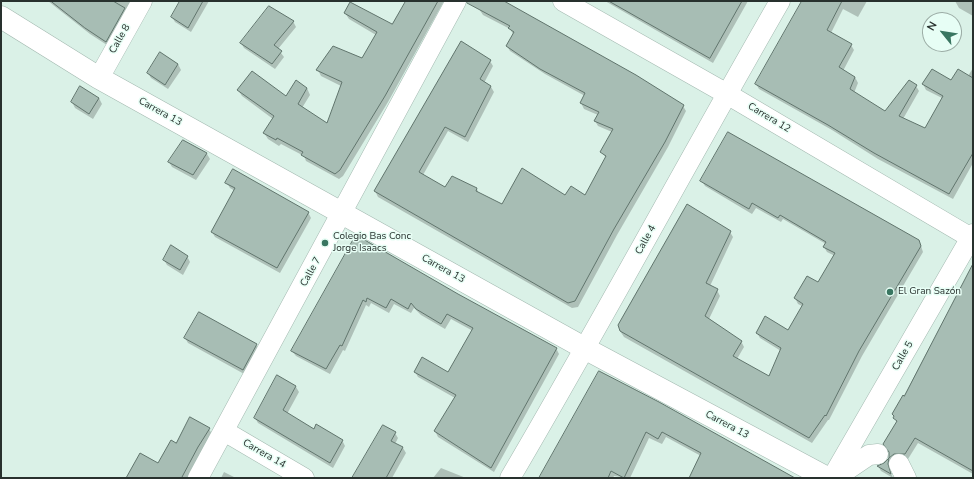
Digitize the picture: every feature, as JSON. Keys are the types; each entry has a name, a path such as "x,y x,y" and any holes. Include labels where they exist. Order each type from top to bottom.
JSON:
{"main road":[{"name":"Carrera 13","path":"1,17 99,78 586,349 827,478"}],"street":[{"name":"Calle 8","path":"99,78 142,1"},
{"name":"Calle 7","path":"198,478 343,213 456,1"},
{"name":"Carrera 12","path":"563,1 727,94 972,237"},
{"name":"Calle 4","path":"510,478 586,349 780,1"},
{"name":"Calle 5","path":"833,478 972,237"},
{"name":"Carrera 14","path":"224,431 304,478"},
{"path":"833,478 869,455 878,454"}],"building":[{"path":"51,1 113,1 125,8 106,42 85,28"},
{"path":"180,1 203,1 188,28 171,17"},
{"path":"406,1 438,1 385,96 340,170 335,174 301,155 303,152 277,138 276,140 263,133 274,116 237,90 252,71 286,96 296,80 307,88 298,104 327,123 342,82 316,70 333,46 362,58 377,32 344,13 350,2 392,24"},
{"path":"467,1 504,1 636,75 684,105 665,142 614,229 575,301 568,303 374,191 461,41 491,60 480,79 491,86 465,137 445,127 419,172 445,187 452,176 477,188 476,191 502,204 522,168 565,195 571,186 585,195 606,156 600,152 613,129 594,121 599,112 580,103 585,93 540,69 506,46 514,32 508,28 510,26 467,3"},
{"path":"609,1 742,1 710,58"},
{"path":"802,1 842,1 827,30 852,44 839,67 855,77 850,89 885,111 909,80 917,85 899,116 925,128 943,96 922,84 932,69 951,80 958,69 973,78 973,153 949,194 874,153 755,84"},
{"path":"269,6 294,21 274,45 282,51 272,64 240,43"},
{"path":"160,52 178,64 165,85 147,73"},
{"path":"80,86 99,98 89,114 71,102"},
{"path":"728,132 919,240 921,246 859,351 826,416 825,415 809,438 620,331 618,325 687,204 731,231 706,283 718,289 705,316 742,341 733,356 769,376 781,348 756,333 765,316 788,330 803,304 794,298 807,276 818,282 835,253 823,247 826,242 780,215 778,218 752,203 749,209 700,181"},
{"path":"183,140 207,153 193,175 168,162"},
{"path":"233,169 309,212 277,268 211,232 235,188 225,183"},
{"path":"356,235 458,294 557,348 491,468 434,431 456,395 414,372 422,357 448,372 473,328 447,314 441,324 416,309 411,303 408,309 391,299 386,308 367,298 366,302 363,300 342,346 340,345 326,369 291,351"},
{"path":"171,245 188,256 180,270 163,260"},
{"path":"973,264 973,471 915,438 905,454 894,454 889,458 889,452 883,444 897,421 893,418 894,416 892,414 903,395 904,396"},
{"path":"199,312 257,344 243,370 184,338"},
{"path":"599,371 659,402 795,478 689,478 701,453 662,432 658,439 646,432 624,478 611,471 608,478 539,478"},
{"path":"277,375 296,386 283,410 314,429 316,424 343,440 330,463 254,418"},
{"path":"190,417 210,428 182,477 184,478 126,478 140,453 158,463 171,440 176,443"},
{"path":"383,425 396,432 391,441 403,447 386,478 352,478"},
{"path":"889,458 888,464 891,474 877,466 884,463"}],"place":[{"name":"Colegio Bas Conc Jorge Isaacs","path":"325,243"},
{"name":"El Gran Sazón","path":"890,292"}]}
